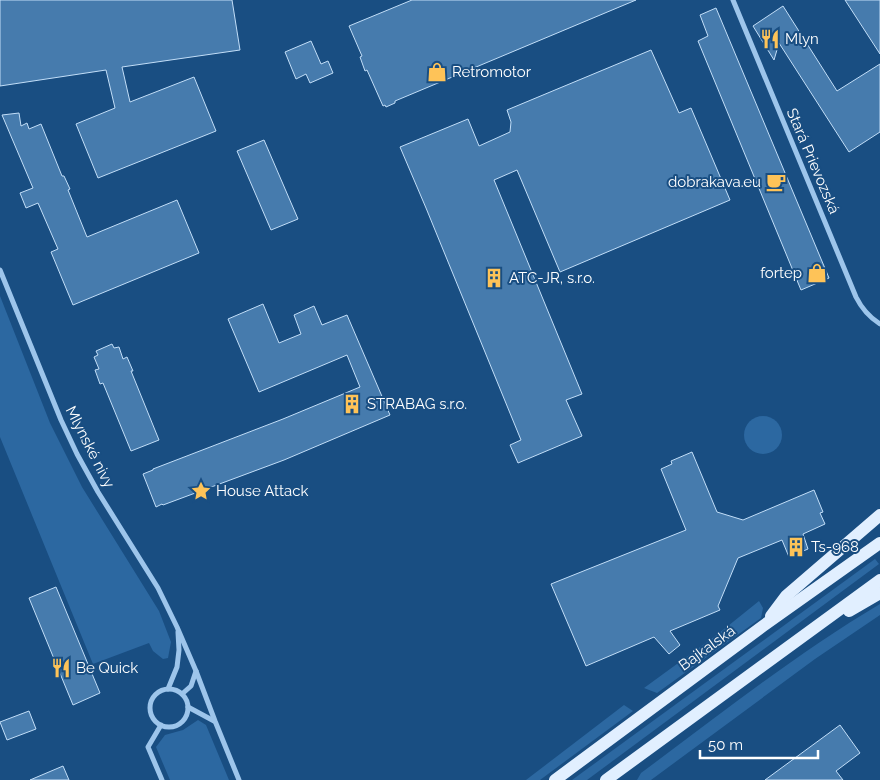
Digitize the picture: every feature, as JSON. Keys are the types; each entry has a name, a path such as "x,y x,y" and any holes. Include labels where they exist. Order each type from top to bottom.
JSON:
{"main road":[{"path":"764,626 786,596 880,515"},
{"name":"Bajkalská","path":"555,780 880,543"},
{"path":"606,780 880,580"},
{"path":"791,646 880,593"}],"street":[{"name":"Stará Prievozská","path":"733,0 856,298 870,318 880,324"},
{"name":"Mlynské nivy","path":"0,270 61,420 98,492 158,588 177,627 239,780"},
{"name":"Mlynské nivy","path":"161,725 153,719 150,705 156,694 168,689 177,667 179,658 177,627"},
{"path":"182,694 191,686 196,670"},
{"path":"162,780 148,747 161,725 168,727 180,724 185,718 188,707 182,694 176,690 168,689"},
{"path":"188,707 215,721"}],"shaded area":[{"path":"0,296 50,423 82,487 159,611 171,642 168,658 163,659 153,651 149,643 93,664 0,437"},
{"path":"763,416 777,421 782,435 777,449 763,454 749,449 744,435 749,421"},
{"path":"875,559 879,564 587,780 572,780"},
{"path":"759,601 763,608 761,618 657,693 644,688 718,634"},
{"path":"880,604 880,615 815,659 651,780 637,780 641,773 758,686 818,643"},
{"path":"624,705 633,711 540,780 526,780"},
{"path":"198,720 206,725 229,780 170,780 156,747 165,735 183,730"}],"building":[{"path":"0,0 232,0 240,50 122,67 130,102 194,77 216,131 98,178 76,124 115,108 106,70 0,86"},
{"path":"412,0 636,0 395,101 395,103 386,107 385,105 383,106 367,70 365,71 360,57 362,56 349,26"},
{"path":"845,0 880,0 880,54"},
{"path":"783,6 837,91 880,64 880,132 849,152 779,43 774,60 753,26"},
{"path":"716,8 829,278 801,290 698,41 708,36 700,15"},
{"path":"311,41 321,64 328,61 333,73 310,83 306,74 296,79 285,52"},
{"path":"651,50 679,113 691,108 730,200 560,272 517,170 494,180 582,394 566,400 582,436 518,463 510,445 521,440 400,147 468,119 479,146 510,132 511,122 507,110"},
{"path":"19,113 21,126 27,123 29,129 41,124 62,176 64,176 70,189 68,190 87,237 177,200 199,253 73,305 51,252 58,249 38,203 26,208 20,193 33,188 2,115"},
{"path":"264,140 298,219 271,230 237,151"},
{"name":"STRABAG s.r.o.","path":"263,304 279,343 301,334 294,315 314,306 322,325 347,315 390,415 284,460 156,507 143,474 360,387 347,355 259,392 228,319"},
{"path":"112,344 114,348 119,347 123,359 127,357 159,440 131,451 103,383 100,384 95,370 99,369 94,357 98,355 96,351"},
{"path":"692,452 717,512 743,520 814,490 823,512 820,513 825,524 803,534 808,549 789,557 782,540 738,558 718,606 720,610 670,631 680,645 669,654 654,637 586,666 551,584 686,530 661,469 672,464 671,461"},
{"path":"56,587 100,693 73,705 29,598"},
{"path":"29,711 36,729 7,740 0,722"},
{"path":"840,725 860,753 836,771 843,780 765,780"},
{"path":"63,766 69,780 30,780"}],"place":[{"name":"Mlyn","path":"770,39"},
{"name":"Retromotor","path":"437,72"},
{"name":"dobrakava.eu","path":"776,182"},
{"name":"fortep","path":"817,273"},
{"name":"ATC-JR, s.r.o.","path":"494,278"},
{"name":"STRABAG s.r.o.","path":"352,404"},
{"name":"House Attack","path":"201,491"},
{"name":"Ts-968","path":"796,547"},
{"name":"Be Quick","path":"61,668"}]}
